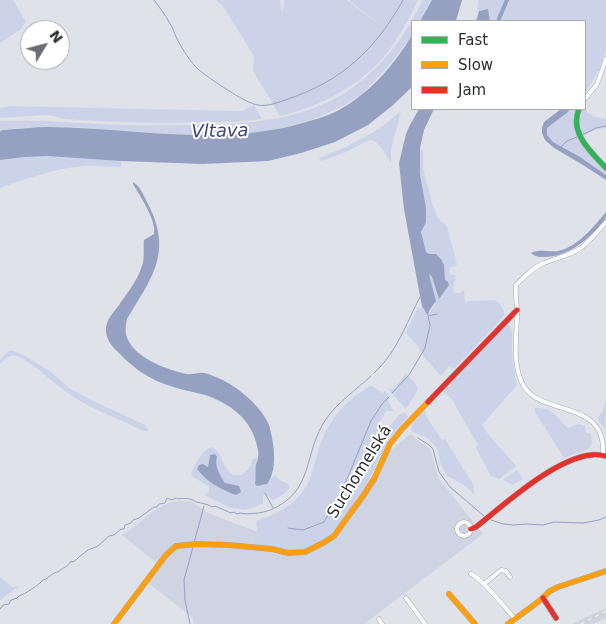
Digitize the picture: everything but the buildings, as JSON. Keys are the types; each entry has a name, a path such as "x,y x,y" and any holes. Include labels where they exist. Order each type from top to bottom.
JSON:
{"street":[{"path":"586,98 596,84 606,59"},
{"path":"579,110 576,123 579,134 606,168"},
{"path":"471,528 476,527 534,481 556,467 582,456 605,455 603,430 597,422 576,411 532,396 520,380 516,347 516,285 537,266 560,258 580,248 606,222"},
{"name":"Suchomelská","path":"114,624 166,555 176,546 229,544 272,549 288,553 305,552 320,546 334,536 364,496 390,444 396,436 433,395 517,310"},
{"path":"484,584 501,570 506,570 510,577"},
{"path":"508,624 550,591 606,571"},
{"path":"471,574 474,574 484,584 515,619"},
{"path":"449,594 475,624"},
{"path":"406,598 425,624"},
{"path":"542,598 556,618"},
{"path":"379,619 382,624"}],"shaded area":[{"path":"0,0 13,0 25,20 20,20 20,30 0,43"},
{"path":"216,0 280,0 281,10 283,11 285,0 347,0 381,26 349,0 418,0 394,43 372,69 336,95 322,102 280,116 253,71 254,56 222,5"},
{"path":"423,0 431,0 421,20 412,20"},
{"path":"432,0 462,0 456,20 421,20"},
{"path":"479,0 606,0 606,51 599,70 586,91 586,20 490,20 488,9 477,10"},
{"path":"488,9 490,20 476,20 479,11"},
{"path":"411,22 411,37 391,63 361,95 343,106 312,120 266,132 214,136 161,135 74,127 0,130 0,121 200,125 233,124 296,114 326,103 370,74"},
{"path":"411,37 411,88 368,125 335,142 301,153 268,161 203,164 47,156 0,160 0,131 3,130 49,127 203,135 265,131 295,125 329,115 361,96 398,57"},
{"path":"254,105 262,119 233,122 169,123 62,119 47,115 0,118 0,108 10,106 242,111"},
{"path":"418,110 434,110 424,130 420,148 420,175 426,208 426,222 421,232 426,252 436,254 441,259 444,265 445,280 449,285 439,299 432,277 429,274 436,301 428,316 422,306 420,296 404,209 399,163 410,125"},
{"path":"560,110 569,110 547,128 547,135 553,142 580,157 606,175 606,180 554,148 545,140 542,133 544,122"},
{"path":"569,110 586,110 591,115 606,119 606,128 595,130 580,138 606,170 606,175 580,157 553,142 547,135 546,128"},
{"path":"401,111 391,150 391,163 383,150 372,140 321,161 319,158 346,147 379,129"},
{"path":"420,148 423,152 423,168 432,203 438,219 447,226 457,265 449,268 450,274 456,275 453,288 454,293 464,290 465,303 468,301 495,300 500,304 505,313 454,369 449,366 441,376 406,333 418,307 421,310 422,306 428,316 436,301 429,274 432,277 439,298 445,280 444,265 441,259 436,254 426,252 422,238"},
{"path":"47,156 121,161 121,167 72,167 41,174 0,188 0,160"},
{"path":"133,182 142,192 155,221 159,236 159,251 151,277 127,319 126,332 129,342 142,356 160,366 187,374 202,373 221,379 238,389 260,410 269,425 274,454 272,475 267,484 257,486 255,484 258,459 257,447 250,428 238,414 214,398 169,386 147,376 124,358 108,339 106,327 108,320 136,280 142,266 144,240 154,234 151,216"},
{"path":"606,212 605,219 600,225 573,249 545,257 531,253 565,249 579,241"},
{"path":"507,325 512,330 512,357 517,385 482,425 516,466 499,479 491,476 476,448 478,445 451,398 445,394 444,390"},
{"path":"8,351 25,356 51,372 69,388 145,425 148,429 147,431 107,415 80,401 22,358 11,356 0,364 0,360"},
{"path":"406,374 415,383 418,390 406,409 387,388 393,389"},
{"path":"370,386 373,386 382,393 385,391 390,397 388,400 393,411 386,411 379,424 379,430 384,432 403,413 408,417 386,445 354,506 331,534 308,548 291,552 253,546 257,529 256,521 283,509 303,491 312,473 324,434 331,422 346,404"},
{"path":"605,401 605,429 597,419 603,411"},
{"path":"535,408 551,411 568,428 579,424 585,426 586,433 591,434 591,446 586,450 564,458 535,412"},
{"path":"425,410 426,416 441,439 445,439 474,486 474,494 464,485 446,475 440,462 438,449 426,437 411,431 413,422"},
{"path":"410,434 430,449 439,479 483,534 364,624 194,624 192,617 147,582 160,566 122,535 152,512 168,503 192,502 208,513 258,532 255,544 201,542 179,547 234,547 287,556 323,543 339,533 356,511 380,469 382,461 389,452"},
{"path":"212,447 219,453 226,468 233,475 242,475 250,467 253,459 258,458 255,484 270,481 276,475 278,479 290,486 278,498 272,500 269,496 263,495 263,504 245,510 231,508 204,495 209,492 209,486 191,474 202,454"},
{"path":"215,454 218,470 225,483 239,486 241,492 236,495 214,485 197,469 199,465 203,464 208,467 210,455"},
{"path":"517,470 523,479 513,485 503,480"},
{"path":"0,577 12,587 21,585 0,600"},
{"path":"606,608 606,618 593,624 571,624"}],"waterway":[{"path":"154,0 164,13 184,52 199,70 237,96 252,104 262,105 277,103 307,92 341,73 356,61 381,34 403,0"},
{"path":"498,20 507,0"},
{"path":"582,135 596,128 606,126"},
{"path":"561,147 567,141 577,137"},
{"path":"374,373 395,346 421,295"},
{"path":"392,393 409,375 425,348 430,325 428,316 437,314"},
{"path":"0,609 3,605 9,604 11,600 32,589 88,550 98,546 109,536 124,529 125,525 157,507 159,504 165,503 167,498 172,500 176,498 190,499 237,514 263,512 284,502 294,493 301,482 319,432 326,419 371,376"},
{"path":"288,528 303,530 324,522 340,496 371,421 389,397"},
{"path":"418,438 433,449 439,472 450,487 484,516"},
{"path":"265,493 273,508"},
{"path":"194,543 204,506"},
{"path":"491,520 513,525 543,525 554,522 583,523 606,517"},
{"path":"190,624 185,600 184,580 193,547"}],"railway":[{"path":"581,624 606,611"}],"traffic: fast":[{"path":"579,110 577,126 579,134 588,149 606,168"}],"traffic: slow":[{"path":"114,624 166,555 176,546 196,544 229,545 272,549 288,553 305,552 334,536 374,479 390,444 428,402"},
{"path":"508,624 550,591 606,571"},
{"path":"449,594 475,624"}],"traffic: jam":[{"path":"428,402 517,310"},
{"path":"471,529 546,473 577,458 591,455 606,456"},
{"path":"543,598 556,618"}],"water label":[{"name":"Vltava","path":"220,132"}]}
